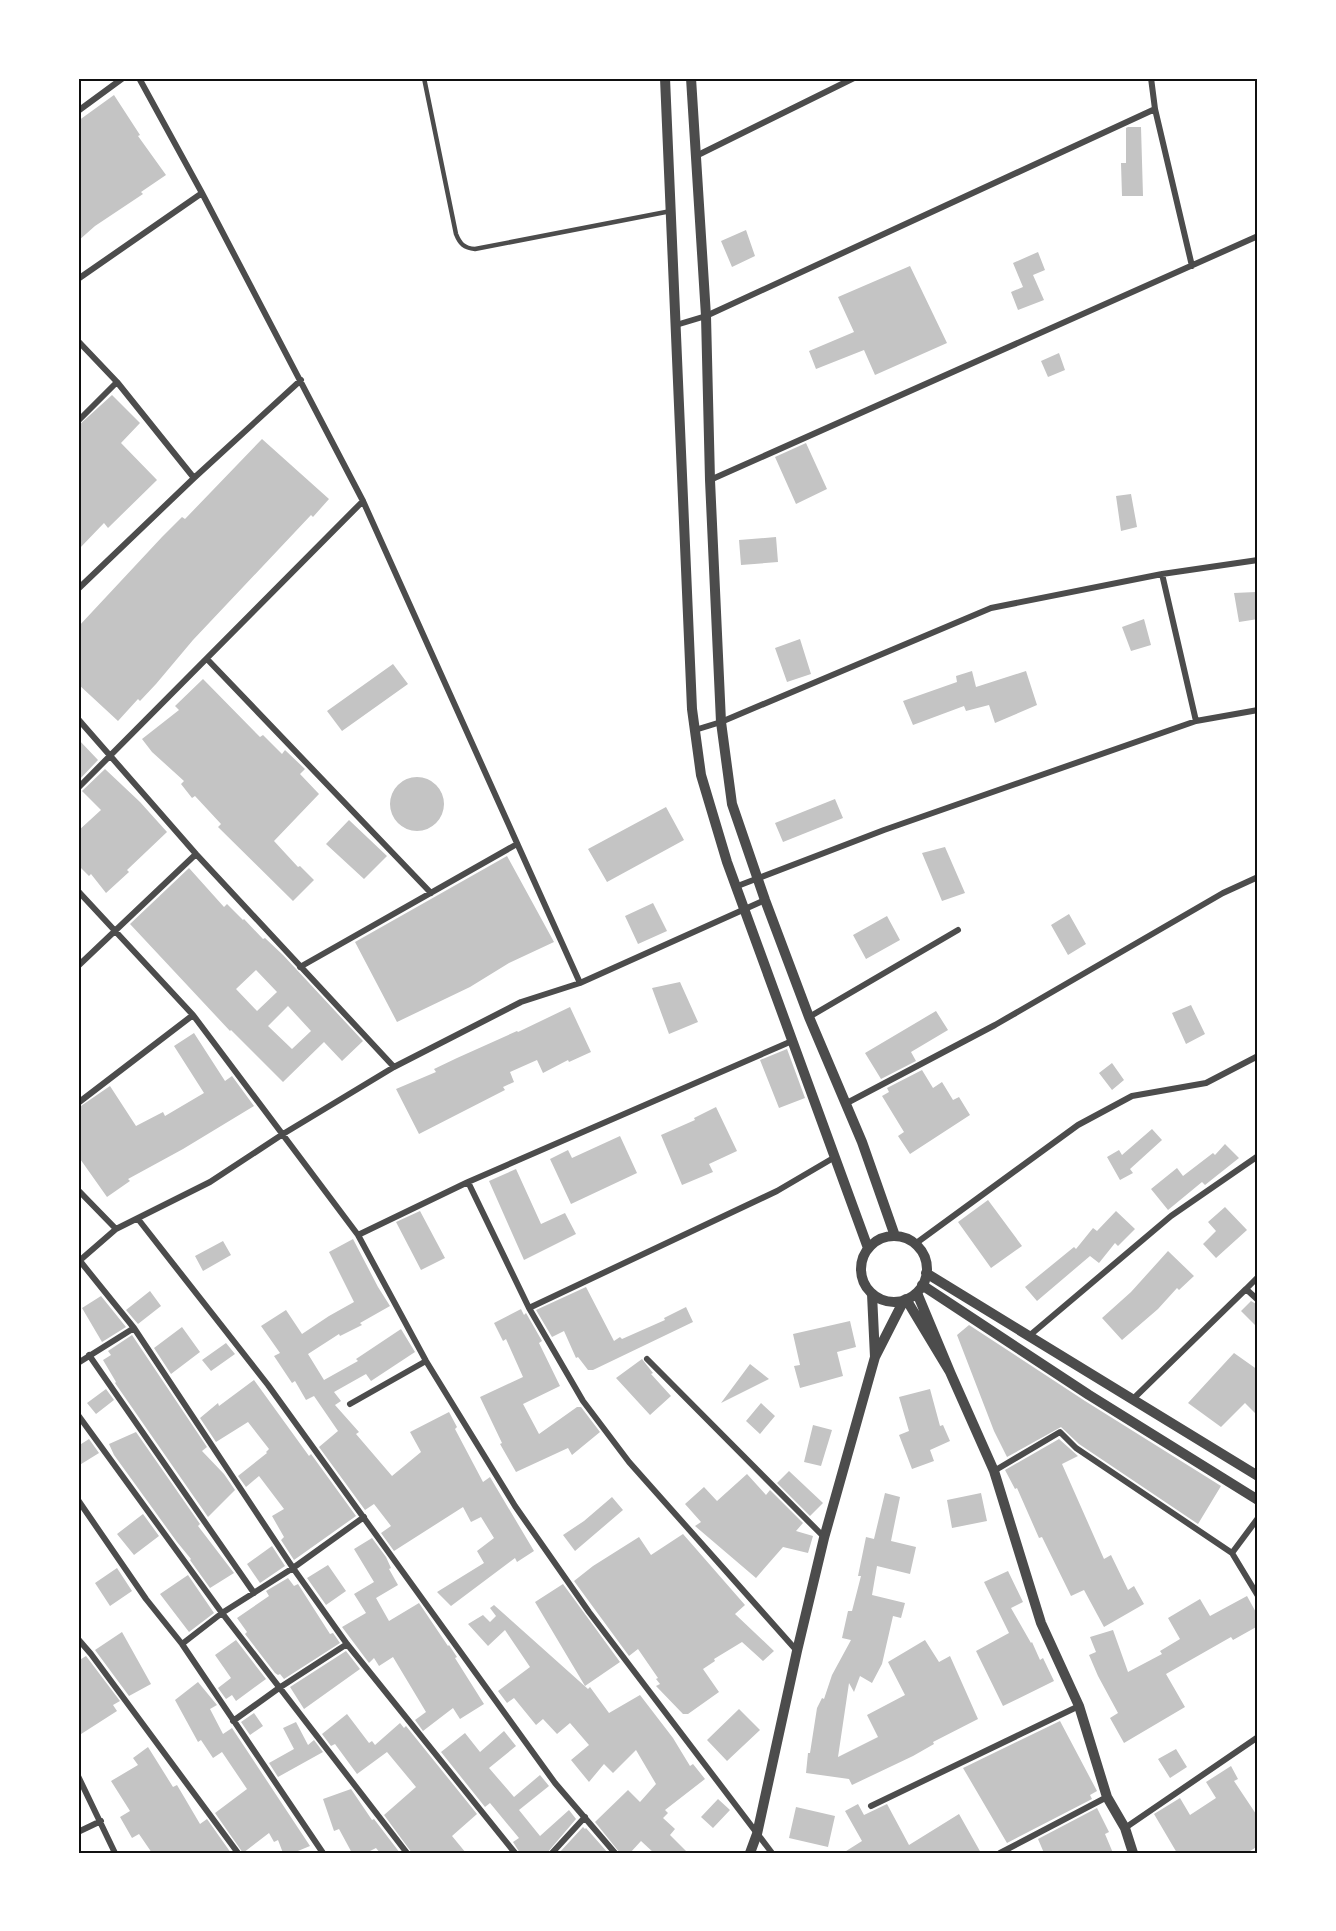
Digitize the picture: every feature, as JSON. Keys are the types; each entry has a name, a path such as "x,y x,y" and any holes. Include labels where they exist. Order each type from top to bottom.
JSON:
{"street":[{"path":"78,111 123,78"},
{"path":"139,78 202,193 363,501 580,983"},
{"path":"665,78 692,709 701,775 735,886 868,1248"},
{"path":"691,78 706,315 710,480 722,722 732,804 809,1017 862,1142 895,1236"},
{"path":"696,156 854,78"},
{"path":"1151,78 1155,109 1192,266"},
{"path":"676,325 706,315 1155,109"},
{"path":"78,279 202,193"},
{"path":"710,480 1258,236"},
{"path":"78,341 117,382 194,478"},
{"path":"78,589 301,380"},
{"path":"78,421 117,382"},
{"path":"78,788 363,501"},
{"path":"695,729 722,722 991,608 1162,574 1258,560"},
{"path":"1162,574 1196,721"},
{"path":"207,659 430,893"},
{"path":"735,886 895,826 1196,721 1258,710"},
{"path":"78,719 196,854 394,1067"},
{"path":"300,967 517,844"},
{"path":"78,966 196,854"},
{"path":"844,1104 995,1024 1223,893 1258,877"},
{"path":"78,891 193,1015 358,1235 426,1361 515,1506 589,1611 772,1853"},
{"path":"515,1853 347,1644 293,1569 134,1328 79,1262 116,1229 210,1182 283,1134 394,1067 521,1002 580,983 765,900"},
{"path":"809,1017 958,930"},
{"path":"78,1103 193,1015"},
{"path":"358,1235 468,1182 792,1041"},
{"path":"915,1244 1078,1125 1132,1096 1206,1083 1258,1056"},
{"path":"1029,1336 1171,1216 1258,1156"},
{"path":"529,1308 777,1191 835,1157"},
{"path":"468,1182 529,1308 583,1401 629,1462 797,1651"},
{"path":"78,1190 116,1229"},
{"path":"138,1219 268,1385 555,1783 615,1853"},
{"path":"750,1853 757,1834 824,1538 875,1357 905,1300 920,1288 926,1273 926,1262 922,1252 915,1244 906,1238 885,1237 868,1248 863,1257 861,1267 866,1286 872,1294 882,1299 893,1302 905,1300"},
{"path":"926,1273 1258,1476"},
{"path":"1132,1400 1258,1277"},
{"path":"920,1288 950,1372 994,1471 1041,1623 1079,1706 1092,1742 1107,1797 1125,1828 1133,1853"},
{"path":"920,1288 1258,1500"},
{"path":"1246,1288 1258,1299"},
{"path":"872,1294 875,1357"},
{"path":"905,1300 950,1372"},
{"path":"78,1363 134,1328"},
{"path":"89,1355 254,1593"},
{"path":"647,1359 824,1538"},
{"path":"350,1404 426,1361"},
{"path":"78,1414 222,1613 407,1853"},
{"path":"994,1471 1060,1432 1076,1448 1232,1553 1258,1596"},
{"path":"78,1500 146,1599 182,1644 322,1853"},
{"path":"182,1644 222,1613 293,1569 364,1517"},
{"path":"1232,1553 1258,1518"},
{"path":"78,1639 238,1853"},
{"path":"233,1721 347,1644"},
{"path":"871,1806 1079,1706"},
{"path":"1125,1828 1258,1737"},
{"path":"78,1776 115,1853"},
{"path":"1000,1853 1107,1797"},
{"path":"552,1853 585,1817"},
{"path":"78,1832 101,1821"}],"lane":[{"path":"424,78 456,234 466,248 475,249 671,211"}],"building":[{"path":"114,95 140,135 138,136 166,175 141,192 143,194 95,226 78,241 78,121"},
{"path":"1141,127 1143,196 1122,196 1121,163 1126,163 1126,128"},
{"path":"746,230 755,256 732,267 721,241"},
{"path":"1038,252 1045,270 1033,275 1044,300 1018,310 1011,292 1023,287 1013,263"},
{"path":"910,266 947,343 875,375 864,350 816,369 809,351 854,332 838,297"},
{"path":"1059,353 1065,370 1048,377 1041,361"},
{"path":"112,395 140,423 121,443 157,480 108,528 104,523 78,550 78,426"},
{"path":"262,439 329,499 313,517 311,515 193,640 140,701 138,699 118,721 78,684 78,627 162,537 182,517 185,519"},
{"path":"806,443 827,489 796,504 775,457"},
{"path":"1131,494 1137,527 1121,531 1116,496"},
{"path":"776,537 778,562 741,565 739,540"},
{"path":"1256,592 1258,619 1239,622 1234,593"},
{"path":"1144,619 1151,645 1131,651 1122,627"},
{"path":"800,639 811,674 787,682 775,648"},
{"path":"393,664 408,684 342,731 327,711"},
{"path":"972,671 976,687 1026,671 1037,705 995,723 989,705 966,711 964,706 913,725 903,701 957,682 956,676"},
{"path":"203,679 260,737 263,735 282,754 285,750 305,769 300,774 319,794 274,841 298,867 300,866 314,880 293,901 218,827 221,824 195,796 192,798 181,784 184,781 152,752 142,739 179,710 175,706"},
{"path":"78,739 98,760 78,781"},
{"path":"105,769 167,832 106,893 91,874 89,876 78,865 78,831 101,810 82,791"},
{"path":"417,777 427,779 436,785 442,794 444,804 442,814 436,823 427,829 417,831 407,829 398,823 392,814 390,804 392,794 398,785 407,779"},
{"path":"835,799 843,818 783,842 775,823"},
{"path":"666,807 684,840 607,882 588,849"},
{"path":"349,820 387,856 364,879 326,844"},
{"path":"945,847 965,893 942,901 922,853"},
{"path":"507,856 554,942 509,963 470,987 397,1022 355,942"},
{"path":"189,868 224,907 227,904 283,955 363,1041 342,1061 324,1042 283,1082 230,1031 130,924","holes":["256,970 277,992 257,1011 236,989","288,1006 311,1031 292,1049 268,1026"]},
{"path":"653,903 667,931 638,944 625,916"},
{"path":"1069,914 1086,944 1068,955 1051,925"},
{"path":"887,916 900,940 866,959 853,935"},
{"path":"680,982 698,1022 669,1034 652,988"},
{"path":"1191,1005 1205,1034 1186,1044 1172,1013"},
{"path":"570,1007 591,1052 569,1062 568,1060 543,1073 537,1060 510,1072 514,1082 503,1087 505,1090 419,1134 396,1089 436,1072 434,1069 457,1058"},
{"path":"936,1011 948,1030 911,1052 916,1061 881,1079 865,1053"},
{"path":"194,1033 225,1081 232,1076 254,1106 128,1179 130,1181 107,1197 78,1156 78,1108 110,1086 136,1126 163,1112 165,1116 204,1093 174,1046"},
{"path":"787,1049 805,1098 779,1108 760,1060"},
{"path":"1112,1063 1124,1080 1112,1090 1099,1073"},
{"path":"922,1070 933,1088 942,1082 953,1100 959,1097 970,1115 910,1154 898,1136 904,1132 882,1096 889,1092 887,1088"},
{"path":"716,1107 737,1151 709,1164 713,1172 682,1185 661,1135 695,1120 694,1118"},
{"path":"1152,1129 1162,1140 1130,1169 1133,1173 1120,1180 1107,1157 1119,1150 1122,1155"},
{"path":"620,1136 637,1173 571,1204 550,1159 568,1150 572,1158"},
{"path":"1225,1144 1239,1158 1205,1185 1202,1182 1168,1210 1151,1189 1177,1168 1183,1176 1213,1153 1215,1155"},
{"path":"516,1169 541,1224 565,1213 576,1234 524,1260 489,1181"},
{"path":"988,1200 1022,1246 991,1268 958,1222"},
{"path":"1225,1207 1247,1230 1216,1258 1203,1244 1216,1231 1208,1222"},
{"path":"420,1211 445,1258 421,1270 396,1222"},
{"path":"1116,1211 1135,1229 1118,1246 1115,1243 1099,1263 1090,1256 1037,1301 1025,1287 1074,1247 1076,1249 1093,1228 1097,1231"},
{"path":"353,1239 390,1306 360,1323 362,1325 340,1336 339,1334 308,1354 324,1380 358,1361 356,1359 401,1329 415,1352 371,1381 366,1374 334,1392 341,1401 335,1405 359,1432 356,1434 392,1476 421,1452 410,1432 449,1412 457,1427 455,1429 483,1482 490,1477 534,1551 517,1562 515,1558 451,1606 437,1592 484,1563 477,1551 494,1538 481,1517 471,1522 463,1507 394,1551 381,1533 391,1526 374,1504 365,1510 319,1447 338,1431 314,1396 306,1400 295,1381 292,1383 274,1356 280,1353 261,1326 286,1310 302,1334 354,1302 329,1252"},
{"path":"223,1241 231,1255 203,1271 195,1256"},
{"path":"1168,1251 1194,1276 1179,1290 1177,1288 1158,1309 1122,1340 1102,1318 1131,1292"},
{"path":"586,1287 614,1341 665,1320 664,1318 686,1307 693,1322 593,1370 588,1370 578,1357 576,1358 564,1331 552,1337 536,1310"},
{"path":"150,1291 161,1306 138,1324 126,1310"},
{"path":"101,1296 126,1327 102,1342 82,1308"},
{"path":"1251,1301 1258,1305 1258,1328 1241,1311"},
{"path":"521,1309 524,1315 526,1313 542,1341 539,1343 560,1386 523,1404 539,1434 577,1407 581,1407 600,1432 572,1455 568,1448 516,1472 500,1444 502,1443 480,1397 523,1377 506,1339 503,1341 494,1323"},
{"path":"850,1321 856,1347 837,1352 843,1376 800,1388 794,1366 800,1365 793,1334"},
{"path":"969,1325 1221,1486 1198,1524 1079,1444 1061,1427 1007,1457 994,1431 957,1335"},
{"path":"182,1327 200,1352 171,1374 154,1348"},
{"path":"132,1335 207,1447 202,1451 224,1474 235,1490 208,1517 115,1383 103,1360 111,1355 108,1351"},
{"path":"226,1343 235,1354 211,1371 202,1360"},
{"path":"1234,1353 1258,1370 1258,1416 1245,1403 1221,1427 1188,1403"},
{"path":"642,1359 653,1373 651,1374 671,1396 650,1415 616,1378"},
{"path":"750,1364 769,1379 721,1403"},
{"path":"254,1380 356,1516 294,1560 281,1540 284,1537 272,1516 284,1509 259,1476 246,1487 238,1476 269,1449 248,1422 216,1442 200,1418 218,1403 219,1406"},
{"path":"106,1389 114,1400 96,1414 87,1403"},
{"path":"930,1389 940,1426 943,1425 950,1441 930,1450 934,1461 912,1469 899,1435 909,1431 899,1397"},
{"path":"761,1403 775,1416 760,1434 746,1421"},
{"path":"813,1425 832,1430 821,1466 804,1462"},
{"path":"136,1432 200,1524 198,1526 234,1573 210,1588 114,1455 109,1444"},
{"path":"89,1439 99,1453 78,1466 78,1446"},
{"path":"1059,1439 1078,1456 1062,1464 1104,1559 1111,1555 1128,1590 1134,1586 1144,1604 1104,1627 1084,1590 1071,1596 1042,1537 1039,1538 1017,1488 1015,1489 1005,1470"},
{"path":"789,1471 823,1503 810,1516 777,1483"},
{"path":"747,1474 766,1495 770,1490 803,1523 796,1531 813,1536 808,1553 783,1547 756,1578 695,1526 701,1522 685,1504 704,1487 717,1501"},
{"path":"885,1493 900,1497 891,1541 916,1547 910,1574 877,1566 872,1595 905,1603 901,1618 893,1616 882,1664 872,1683 860,1676 854,1692 849,1683 838,1757 878,1737 867,1715 905,1695 888,1662 925,1640 939,1662 950,1656 978,1719 933,1742 934,1744 913,1756 852,1785 849,1779 806,1773 808,1753 810,1753 817,1708 822,1698 824,1699 832,1675 851,1640 842,1638 848,1611 852,1611 861,1576 858,1576 866,1537 874,1539"},
{"path":"981,1493 987,1521 952,1528 947,1500"},
{"path":"612,1497 623,1510 575,1551 563,1535 584,1521"},
{"path":"143,1514 159,1536 134,1555 117,1534"},
{"path":"683,1534 745,1605 735,1614 774,1651 763,1661 742,1642 714,1659 715,1661 703,1669 719,1692 688,1714 683,1714 656,1686 660,1684 656,1679 658,1678 638,1649 629,1656 574,1581 639,1537 651,1555"},
{"path":"372,1538 386,1557 391,1568 389,1569 398,1585 376,1598 389,1621 419,1603 457,1657 455,1658 484,1704 460,1719 453,1708 423,1731 415,1720 426,1712 393,1657 379,1666 374,1658 369,1663 342,1627 366,1613 354,1594 374,1582 354,1549"},
{"path":"272,1546 285,1566 260,1583 247,1564"},
{"path":"328,1565 346,1591 326,1605 307,1578"},
{"path":"117,1568 132,1591 110,1606 95,1583"},
{"path":"1008,1571 1023,1602 1011,1608 1040,1660 1043,1658 1054,1681 1003,1706 976,1651 1009,1633 984,1582"},
{"path":"188,1575 214,1613 189,1632 160,1594"},
{"path":"288,1578 294,1586 298,1584 330,1634 333,1633 340,1643 284,1679 280,1674 275,1673 245,1634 247,1632 237,1618 269,1596 266,1591"},
{"path":"563,1584 620,1662 585,1686 535,1602"},
{"path":"1247,1596 1258,1616 1258,1626 1233,1640 1231,1637 1166,1674 1185,1707 1124,1743 1110,1718 1118,1713 1089,1655 1096,1652 1090,1637 1113,1630 1128,1672 1162,1654 1160,1651 1180,1639 1168,1618 1200,1599 1210,1616"},
{"path":"494,1605 588,1689 590,1687 609,1713 640,1695 673,1738 690,1766 693,1764 705,1779 665,1810 668,1813 663,1818 675,1829 670,1835 688,1853 654,1853 641,1841 630,1853 620,1853 595,1822 628,1790 640,1802 656,1784 636,1750 613,1773 604,1764 589,1782 571,1760 589,1745 570,1723 557,1734 543,1719 536,1725 514,1698 507,1703 498,1691 530,1667 505,1630 488,1646 468,1624 483,1615 490,1622 496,1616 490,1608"},
{"path":"122,1632 151,1684 129,1696 95,1650"},
{"path":"236,1640 266,1679 236,1701 232,1695 226,1699 218,1688 231,1678 215,1655"},
{"path":"346,1651 360,1669 304,1709 290,1687"},
{"path":"86,1656 120,1701 113,1705 117,1711 78,1736 78,1661"},
{"path":"198,1682 217,1705 210,1709 223,1734 232,1728 310,1846 293,1853 283,1853 278,1840 274,1842 269,1833 243,1853 215,1813 247,1789 222,1752 213,1758 201,1740 198,1742 175,1700"},
{"path":"739,1709 760,1730 727,1761 707,1740"},
{"path":"254,1713 263,1726 250,1735 241,1722"},
{"path":"347,1714 369,1743 372,1741 375,1745 400,1723 404,1728 406,1726 477,1814 452,1836 466,1853 412,1853 384,1815 416,1787 387,1752 357,1774 335,1744 331,1746 322,1734"},
{"path":"1060,1721 1097,1791 1090,1795 1092,1799 1007,1843 963,1768"},
{"path":"296,1722 308,1745 314,1740 323,1752 278,1777 269,1763 294,1749 283,1728"},
{"path":"504,1731 516,1746 489,1768 514,1797 540,1775 549,1786 519,1810 540,1836 569,1810 576,1819 547,1853 520,1853 513,1842 519,1838 490,1803 485,1807 441,1752 465,1733 480,1752"},
{"path":"148,1747 173,1787 177,1785 200,1824 207,1819 231,1853 152,1853 139,1834 132,1838 120,1817 130,1811 111,1781 138,1765 133,1758"},
{"path":"1176,1749 1187,1767 1170,1778 1158,1759"},
{"path":"1231,1766 1238,1779 1234,1781 1258,1817 1258,1846 1247,1853 1177,1853 1154,1814 1180,1798 1190,1815 1216,1798 1206,1782"},
{"path":"351,1789 372,1820 374,1819 400,1853 380,1853 376,1848 366,1853 352,1853 339,1829 334,1831 323,1799"},
{"path":"718,1799 730,1810 713,1828 701,1817"},
{"path":"858,1804 864,1815 887,1804 909,1845 959,1814 981,1853 843,1853 862,1841 845,1811"},
{"path":"796,1807 835,1816 828,1847 789,1838"},
{"path":"1097,1808 1109,1832 1105,1834 1113,1853 1044,1853 1038,1839"},
{"path":"583,1827 586,1828 608,1853 559,1853"}]}
